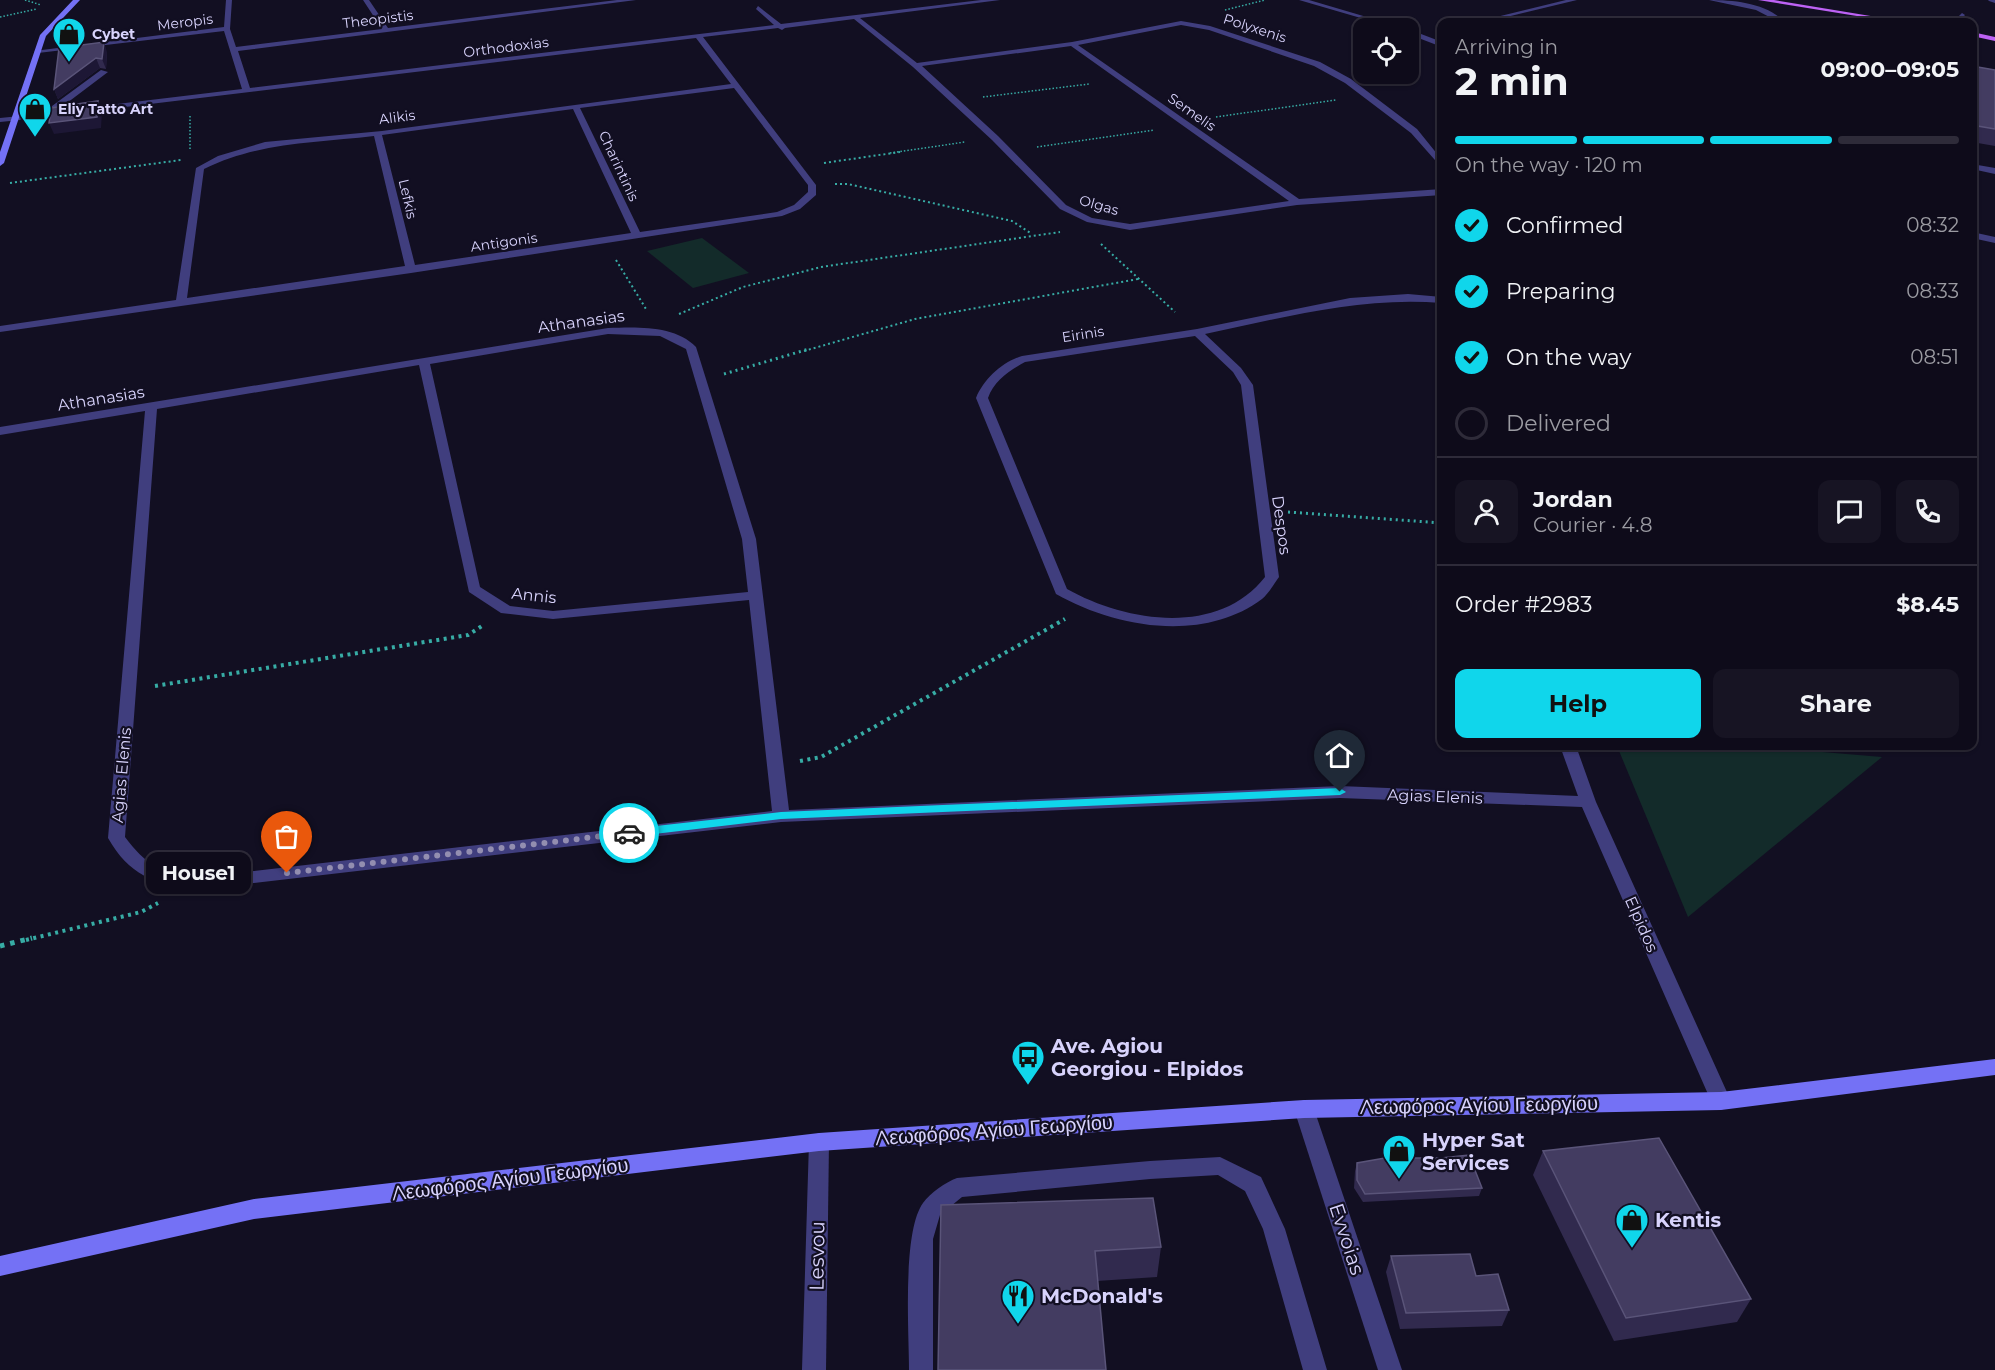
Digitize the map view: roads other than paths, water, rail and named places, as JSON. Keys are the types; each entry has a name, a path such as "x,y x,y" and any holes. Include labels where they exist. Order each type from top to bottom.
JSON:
{"main road":[{"path":"0,163 43,35 77,0"},
{"path":"1761,0 1878,18"},
{"path":"1977,35 1995,39"},
{"name":"Λεωφόρος Αγίου Γεωργίου","path":"0,1266 254,1209 819,1142 1304,1108 1721,1101 1995,1068"}],"street":[{"path":"229,0 227,29 247,91"},
{"path":"366,0 386,30"},
{"name":"Theopistis","path":"234,49 539,8 633,0"},
{"name":"Orthodoxias","path":"0,120 857,19 997,0"},
{"path":"1302,0 1366,18"},
{"path":"1496,18 1574,0"},
{"path":"1712,0 1758,9 1778,18"},
{"path":"1990,0 1995,1"},
{"path":"758,8 782,28"},
{"name":"Olgas","path":"857,19 916,65 995,138 1063,207 1090,220 1130,226 1297,202 1437,192"},
{"name":"Polyxenis","path":"916,65 1072,44 1181,23 1210,28 1317,64 1370,95 1414,131 1437,160"},
{"name":"Meropis","path":"38,51 227,29"},
{"path":"1421,36 1431,34"},
{"path":"1421,36 1437,43"},
{"path":"699,37 735,86"},
{"name":"Semelis","path":"1072,44 1297,202"},
{"path":"54,114 55,108 104,72"},
{"name":"Alikis","path":"182,303 200,168 218,158 264,146 378,134 735,86"},
{"name":"Antigonis","path":"0,329 637,236 779,214 797,207 813,193 812,185 800,166 735,86"},
{"name":"Charintinis","path":"576,108 637,236"},
{"name":"Lefkis","path":"378,134 411,270"},
{"path":"1977,167 1995,171"},
{"path":"1977,236 1995,240"},
{"name":"Eirinis","path":"1087,606 1061,591 982,398 987,385 1008,367 1022,359 1197,332 1350,301 1408,297 1437,300"},
{"name":"Athanasias","path":"0,431 608,331 638,330 680,338 691,347 749,539 781,816"},
{"name":"Despos","path":"1087,606 1151,622 1185,622 1224,614 1258,595 1272,577 1246,385 1238,370 1197,332"},
{"name":"Annis","path":"424,362 474,589 506,610 554,615 755,595"},
{"name":"Agias Elenis","path":"152,407 116,838 132,860 155,877 193,884 781,816 1340,792 1588,802"},
{"name":"Elpidos","path":"1569,750 1588,802 1721,1101"},
{"name":"Evvoias","path":"1304,1108 1390,1370"},
{"name":"Lesvou","path":"814,1370 819,1142"},
{"path":"921,1370 922,1239 931,1209 957,1188 1150,1170 1220,1166 1253,1184 1274,1229 1315,1370"}],"place":[{"name":"Cybet","path":"69,63"},
{"name":"Eliy Tatto Art","path":"35,138"},
{"name":"House1","path":"287,873"},
{"name":"Ave. Agiou Georgiou - Elpidos","path":"1028,1086"},
{"name":"Hyper Sat Services","path":"1399,1180"},
{"name":"Kentis","path":"1632,1249"},
{"name":"McDonald's","path":"1018,1325"}]}
